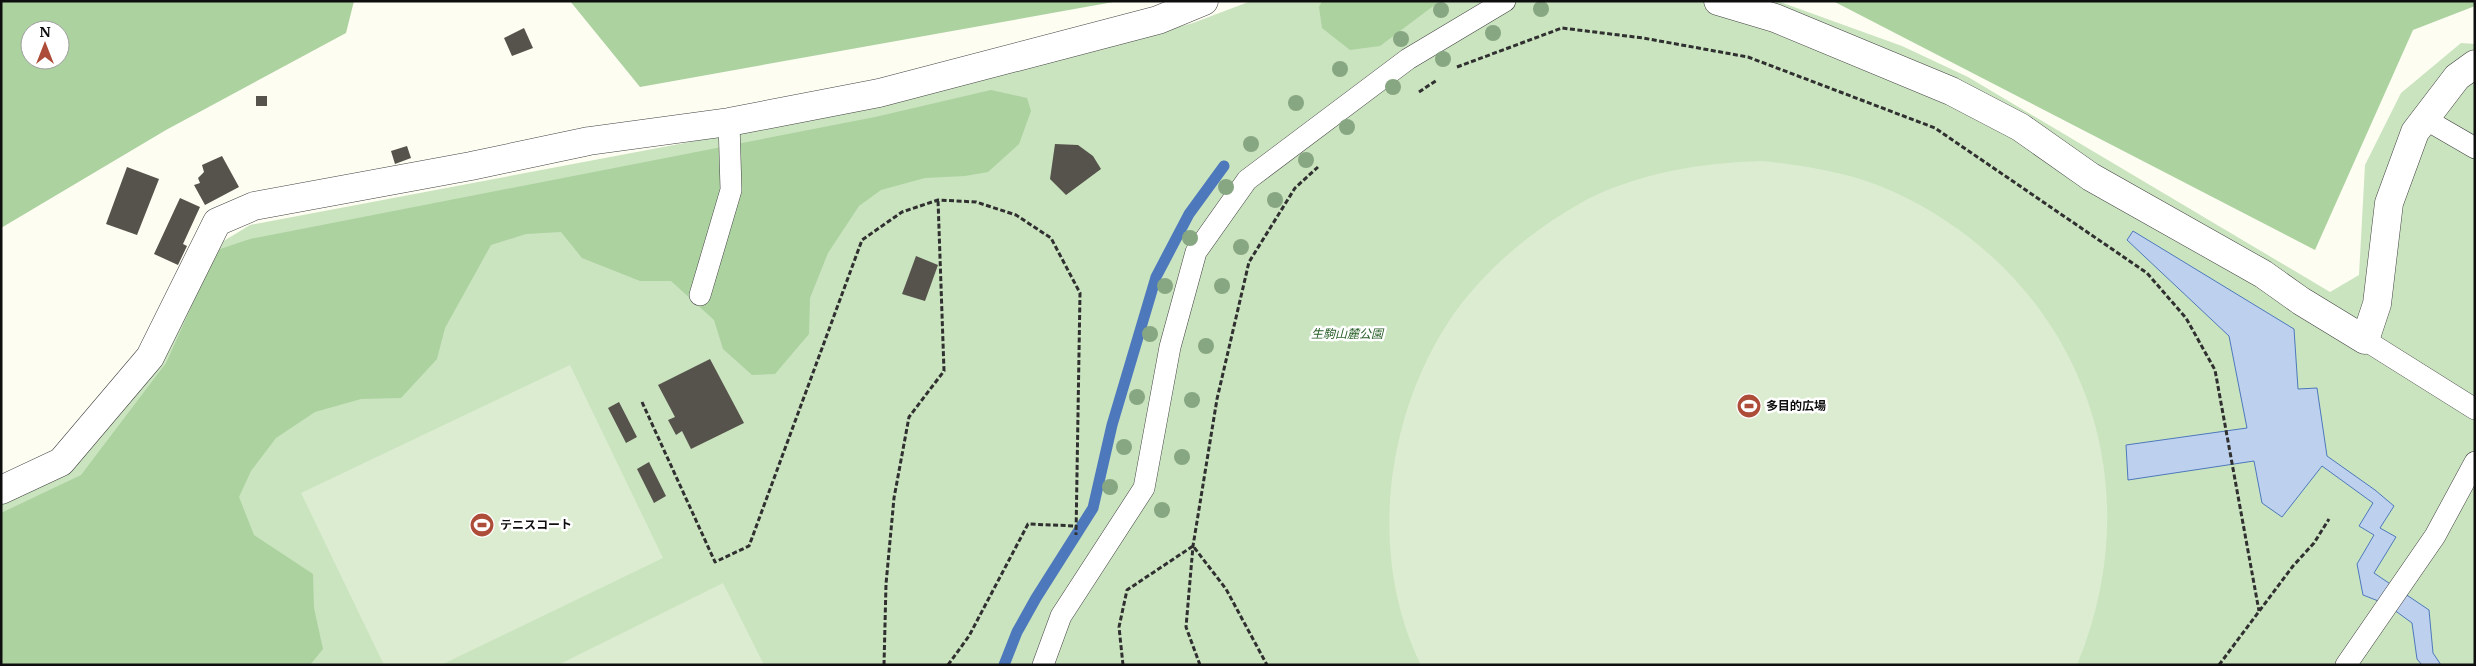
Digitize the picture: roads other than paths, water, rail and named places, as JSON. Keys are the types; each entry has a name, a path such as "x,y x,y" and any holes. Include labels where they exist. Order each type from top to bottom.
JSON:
{"street":[{"path":"1,490 61,462 150,357 217,222 254,206 471,166 589,141 729,122 879,93 1158,20 1204,1"},
{"path":"1718,1 1775,18 1810,32 1951,91 2020,127 2091,177 2263,274 2365,340 2377,304 2389,203 2415,132 2457,77 2475,64"}],"lane":[{"path":"1044,665 1061,616 1144,488 1170,347 1196,252 1247,180 1408,59 1505,1"},
{"path":"2425,119 2475,148"},
{"path":"700,295 731,190 729,122"},
{"path":"2365,340 2475,409"},
{"path":"2346,665 2435,536 2475,462"}],"water":[{"path":"2133,231 2294,329 2298,389 2317,388 2327,456 2394,506 2380,528 2396,537 2374,573 2429,610 2433,653 2441,665 2422,665 2417,659 2412,623 2386,604 2363,595 2357,564 2374,535 2359,526 2373,503 2322,466 2282,517 2262,503 2254,461 2128,480 2126,445 2247,428 2229,336 2127,240"}],"waterway":[{"path":"1004,665 1017,632 1036,598 1093,508 1112,425 1156,277 1189,214 1224,166"}],"place":[{"name":"多目的広場","path":"1749,406"},
{"name":"テニスコート","path":"482,525"}],"park label":[{"name":"生駒山麓公園","path":"1347,334"}]}
